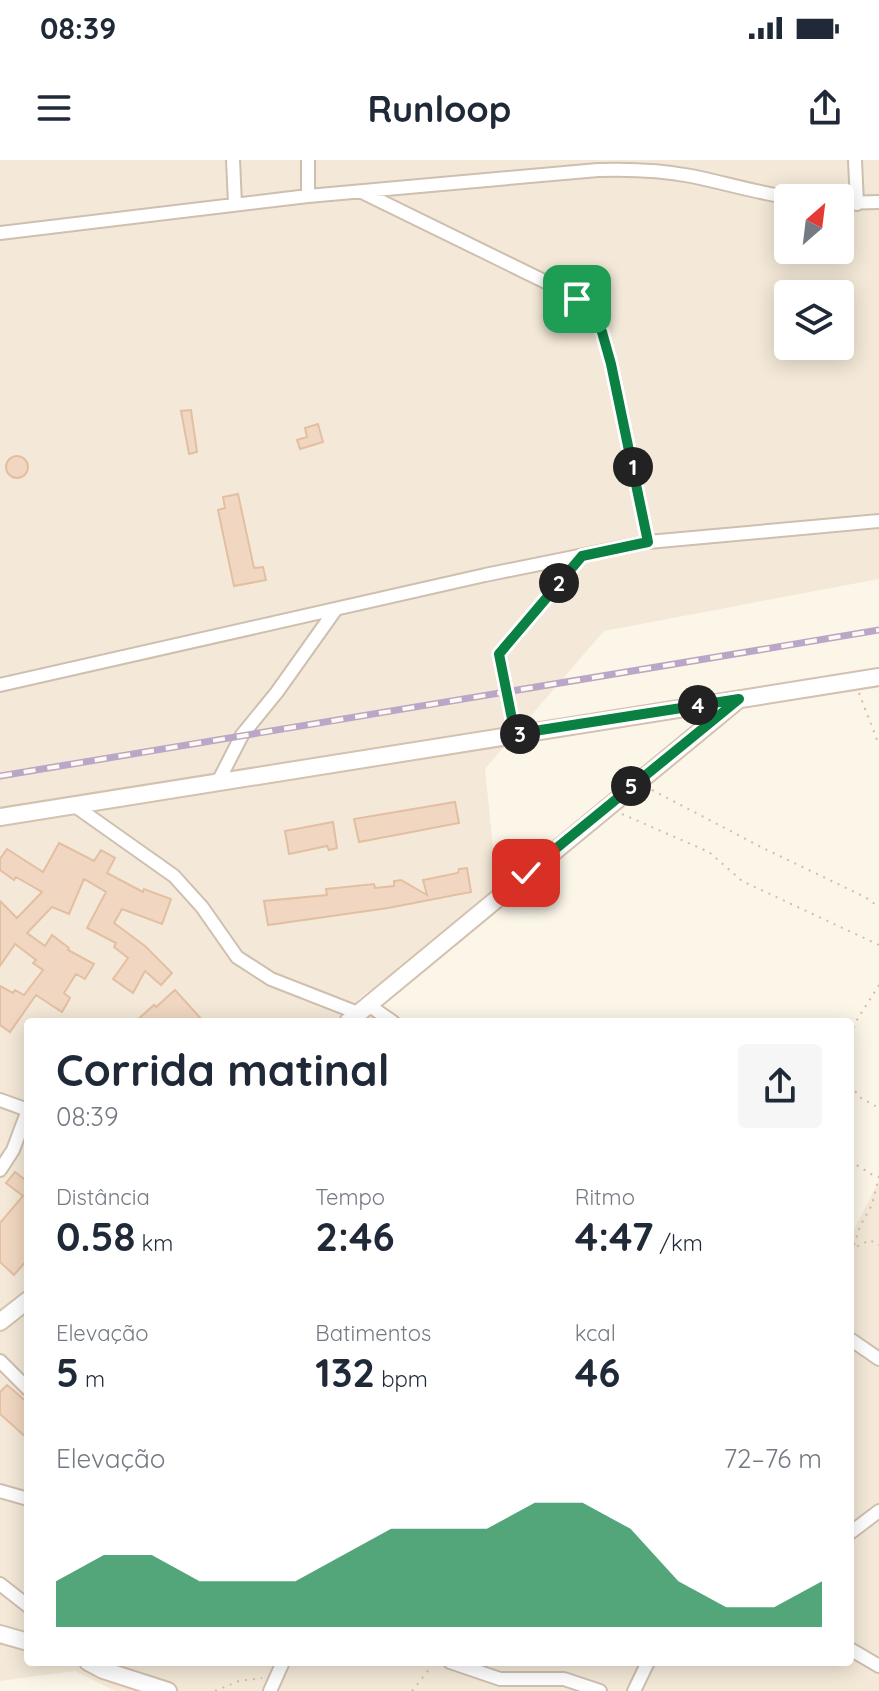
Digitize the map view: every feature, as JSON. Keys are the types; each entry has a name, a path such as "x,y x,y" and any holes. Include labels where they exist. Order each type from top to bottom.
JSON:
{"street":[{"path":"233,160 235,204"},
{"path":"308,160 308,196"},
{"path":"855,160 857,204"},
{"path":"0,218 2,232 308,196 598,170 641,169 690,176 774,196"},
{"path":"361,191 554,286 577,299 593,316 602,332 611,364 648,542"},
{"path":"854,204 879,202"},
{"path":"0,685 648,542 879,521"},
{"path":"515,734 499,654 582,556"},
{"path":"218,782 242,735 336,609"},
{"path":"0,817 879,677"},
{"path":"357,1013 739,699"},
{"path":"75,806 174,876 202,907 237,957 271,979 377,1018"},
{"path":"0,1100 24,1109"},
{"path":"0,1170 13,1150 24,1121"},
{"path":"0,1322 24,1303"},
{"path":"854,1342 879,1359"},
{"path":"0,1361 24,1385"},
{"path":"0,1491 24,1497"},
{"path":"854,1530 879,1511"},
{"path":"0,1584 24,1603"},
{"path":"0,1634 24,1641"},
{"path":"854,1651 879,1666"},
{"path":"96,1666 168,1691"},
{"path":"272,1685 281,1666"},
{"path":"462,1666 500,1679 564,1679 600,1691"},
{"path":"634,1691 646,1666"}],"path":[{"path":"854,681 879,745"},
{"path":"637,781 763,848 865,897 879,907"},
{"path":"606,807 709,852 742,881 879,945"},
{"path":"854,1028 879,985"},
{"path":"854,1090 861,1098 879,1108"},
{"path":"854,1163 879,1177 872,1205 854,1245"},
{"path":"854,1245 870,1240 879,1245"},
{"path":"412,1691 432,1666"},
{"path":"215,1691 255,1677 272,1685"}],"shaded area":[{"path":"0,160 879,160 879,579 604,631 485,769 498,895 357,1000 382,1018 24,1018 24,1666 854,1666 854,1229 879,1181 879,1691 115,1691 75,1671 0,1681"}],"building":[{"path":"191,410 197,452 189,454 181,411"},
{"path":"318,424 323,442 300,449 297,440 307,437 305,428"},
{"path":"17,456 25,459 28,467 25,475 17,478 9,475 6,467 9,459"},
{"path":"238,494 254,568 263,567 266,580 234,586 218,510 225,508 223,497"},
{"path":"455,802 459,823 359,842 354,819"},
{"path":"333,822 337,848 329,850 327,846 289,854 285,831"},
{"path":"59,843 94,861 101,850 115,858 107,873 143,892 144,889 171,899 162,924 122,909 114,923 145,946 172,973 161,985 145,971 133,993 113,979 128,958 114,947 116,943 87,928 106,892 84,879 69,914 52,907 27,933 45,946 52,935 68,950 94,964 85,979 76,974 64,993 70,998 62,1012 36,995 10,1032 0,1025 0,986 24,995 43,970 33,963 36,960 15,944 0,966 0,901 17,918 42,892 0,870 0,859 7,849 43,872"},
{"path":"467,868 471,892 388,908 268,925 264,901 327,895 326,889 374,884 375,888 394,886 394,881 401,880 427,895 423,880 458,873 459,869"},
{"path":"175,990 200,1018 139,1018 154,1005 156,1007"},
{"path":"15,1172 24,1179 24,1264 14,1275 0,1262 0,1223 23,1196 6,1183"},
{"path":"7,1385 24,1400 24,1435 0,1414 0,1392"}],"railway":[{"path":"0,776 879,630"}],"route":[{"path":"526,873 739,699 515,734 499,654 582,556 648,542 602,332 593,316 577,299"}]}
